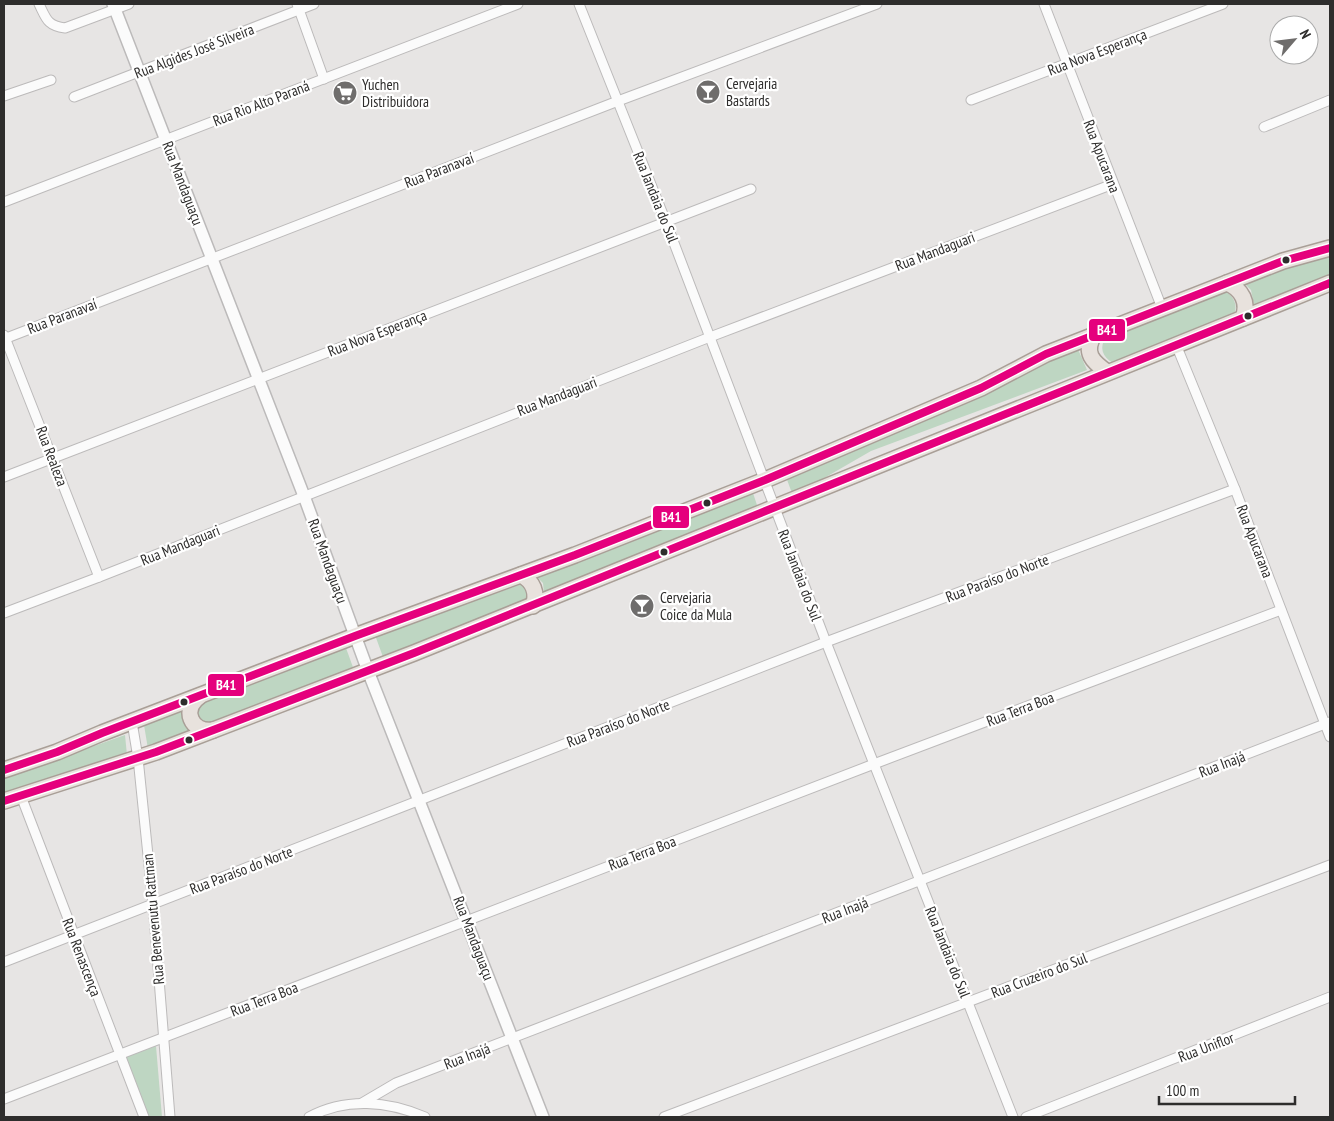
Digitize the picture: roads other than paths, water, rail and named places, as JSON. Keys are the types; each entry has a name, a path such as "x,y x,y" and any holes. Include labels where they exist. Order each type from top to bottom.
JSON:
{"main road":[{"path":"4,768 57,752 765,480 982,388 1046,354 1282,261 1330,248"},
{"path":"1227,283 1236,287 1244,299 1245,309 1243,318"},
{"path":"4,801 138,758 368,671 1330,283"},
{"path":"1094,335 1090,342 1091,358 1096,365 1107,372"},
{"path":"521,575 528,579 534,590 533,606"},
{"path":"202,696 192,705 191,719 194,725 200,729 206,731 213,730"}],"street":[{"path":"39,4 48,22 54,27 65,28 114,6 129,4"},
{"name":"Rua Algides José Silveira","path":"74,97 298,7 314,4"},
{"name":"Rua Rio Alto Paraná","path":"4,202 518,4"},
{"name":"Rua Jandaia do Sul","path":"579,4 666,222 826,642 1013,1117"},
{"name":"Rua Paranavaí","path":"4,338 618,101 877,4"},
{"name":"Rua Apucarana","path":"1044,4 1112,184 1162,308"},
{"name":"Rua Nova Esperança","path":"970,100 1223,4"},
{"name":"Rua Mandaguaçu","path":"114,6 304,496 368,671 543,1117"},
{"path":"298,7 324,79"},
{"path":"4,96 51,80"},
{"path":"1264,127 1330,100"},
{"name":"Rua Mandaguari","path":"4,613 710,337 1112,184"},
{"name":"Rua Nova Esperança","path":"4,477 751,189"},
{"name":"Rua Realeza","path":"4,338 99,577"},
{"name":"Rua Apucarana","path":"1177,346 1235,488 1281,610 1328,723 1330,737"},
{"name":"Rua Paraíso do Norte","path":"4,962 826,642 1235,488"},
{"name":"Rua Terra Boa","path":"4,1099 874,764 1281,610"},
{"name":"Rua Benevenutu Rattman","path":"132,722 138,758 170,1117"},
{"name":"Rua Inajá","path":"362,1103 396,1083 1328,723"},
{"name":"Rua Renascença","path":"22,796 144,1117"},
{"name":"Rua Cruzeiro do Sul","path":"664,1117 1330,865"},
{"name":"Rua Uniflor","path":"1026,1117 1330,997"},
{"path":"309,1117 330,1109 362,1103 406,1109 426,1117"}],"place":[{"name":"Cervejaria Bastards","path":"708,92"},
{"name":"Yuchen Distribuidora","path":"345,93"},
{"name":"Cervejaria Coice da Mula","path":"642,606"}]}
